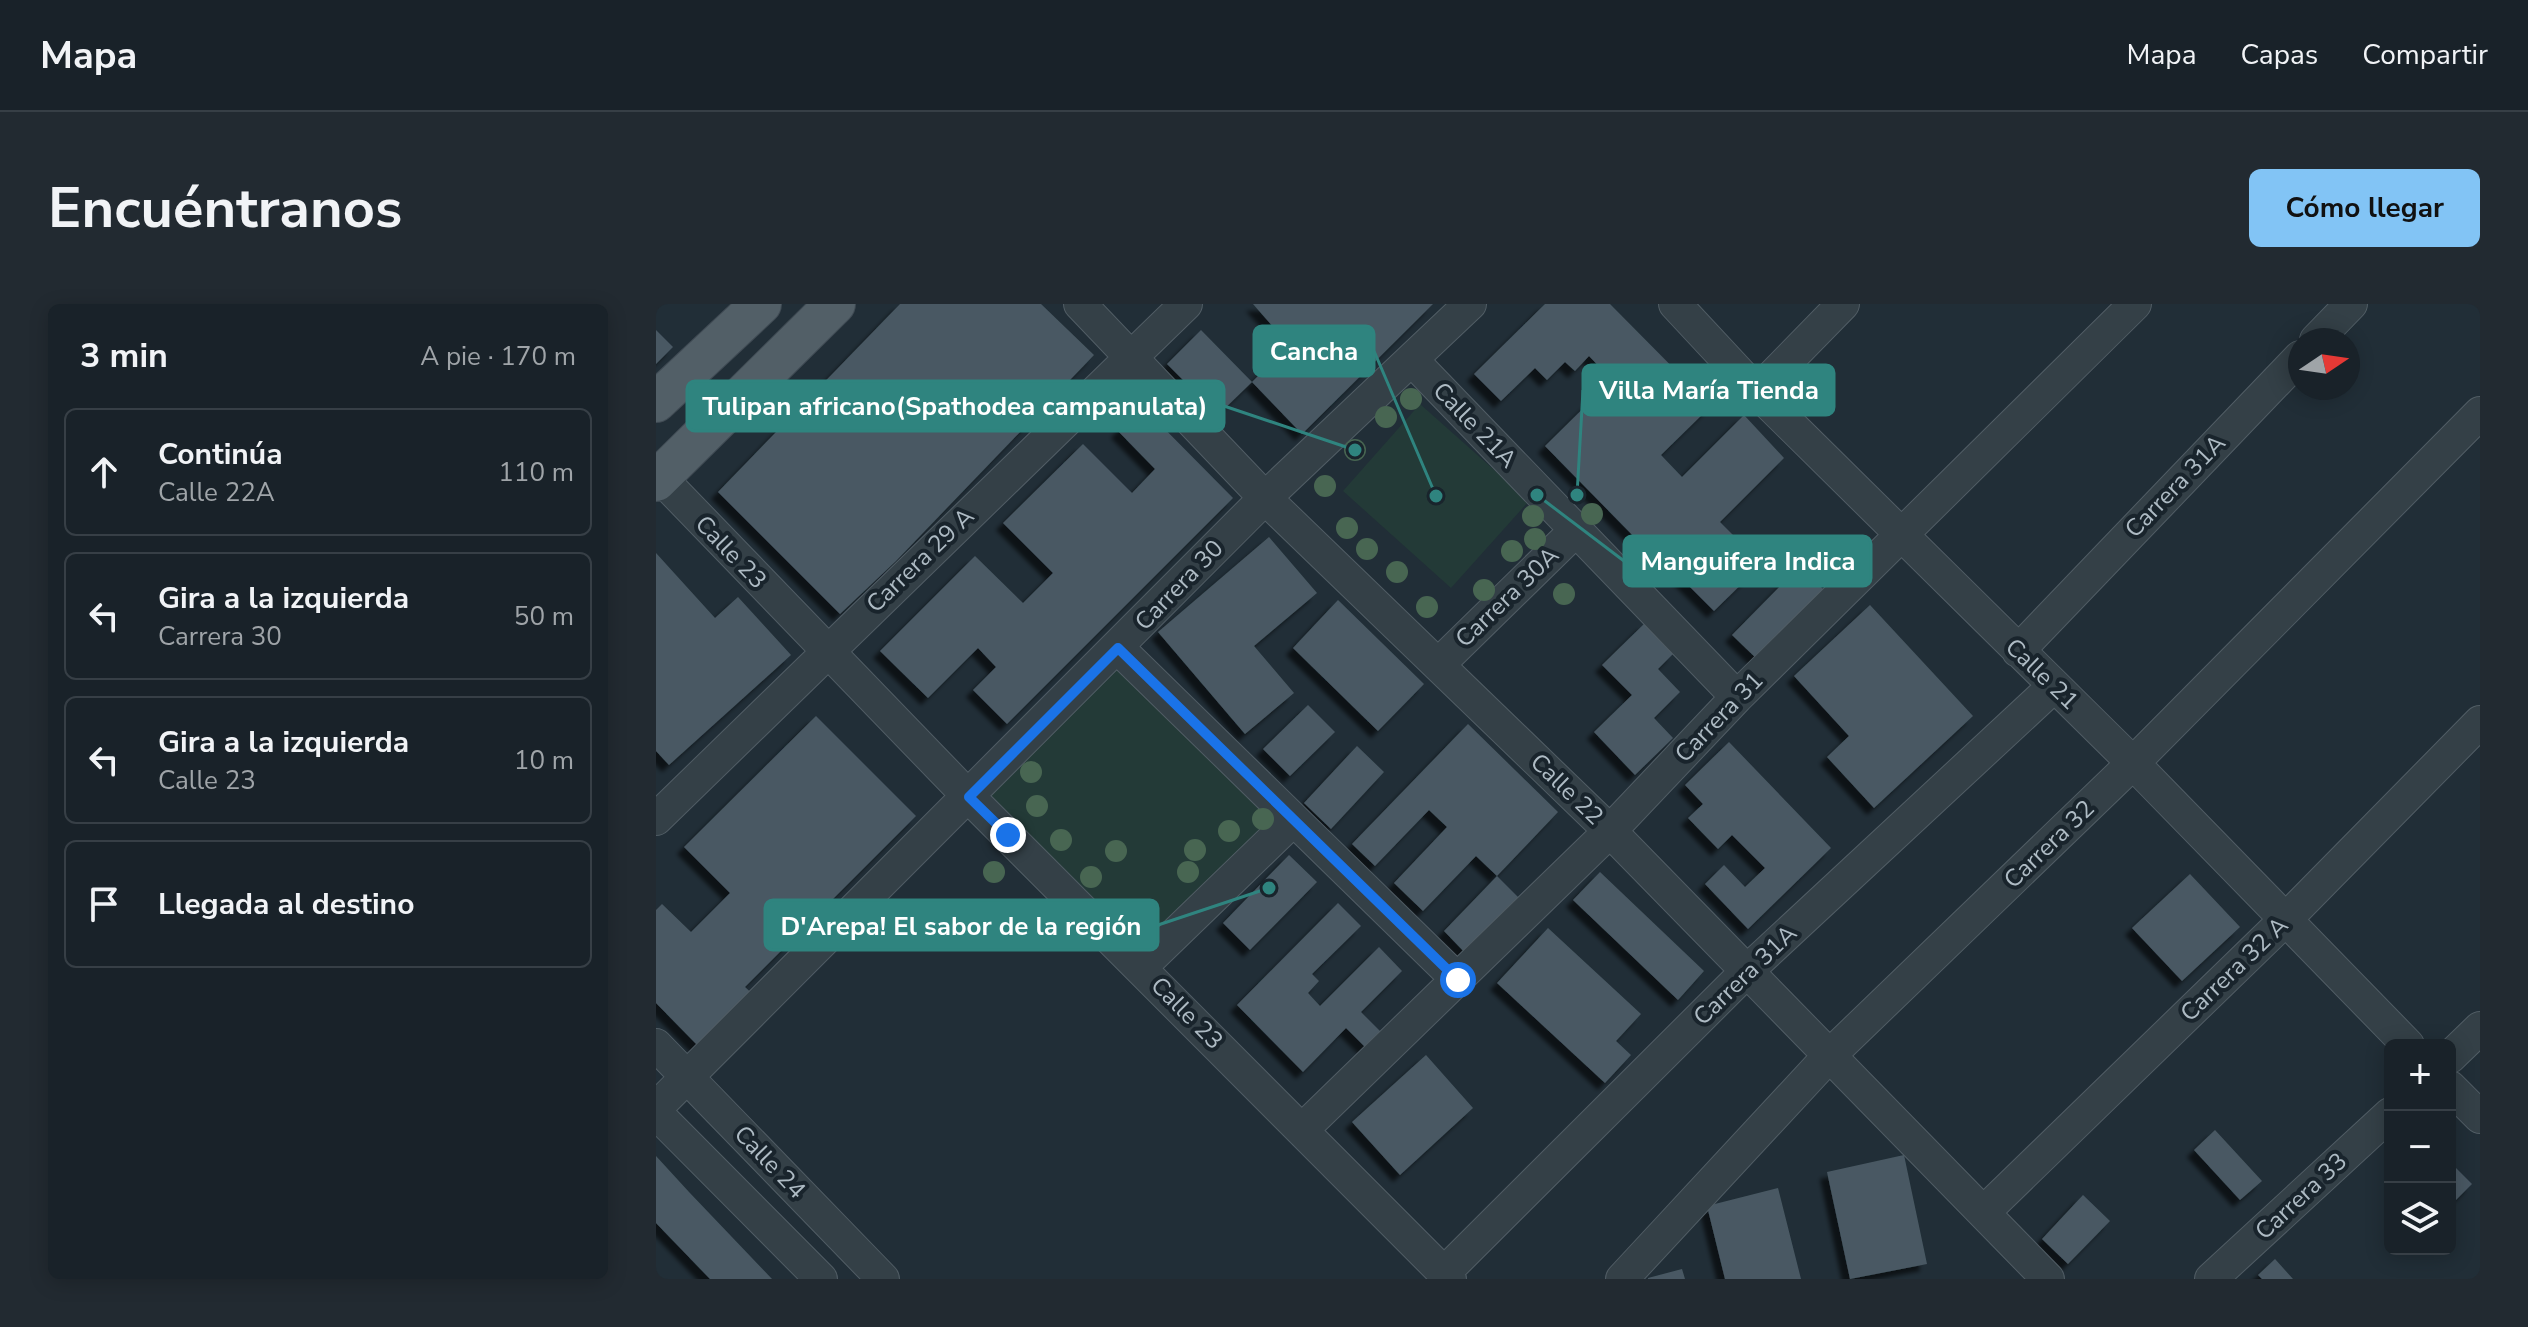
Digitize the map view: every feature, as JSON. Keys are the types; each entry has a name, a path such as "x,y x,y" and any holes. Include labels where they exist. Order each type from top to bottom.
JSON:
{"main road":[{"path":"656,402 761,304"},
{"path":"657,477 835,304"}],"street":[{"name":"Calle 22","path":"1080,304 1265,498 1610,831 2048,1279"},
{"name":"Carrera 29 A","path":"656,819 825,651 1186,304"},
{"name":"Carrera 30","path":"656,1110 686,1076 969,797 1265,498 1470,304"},
{"name":"Calle 21","path":"1675,304 1757,392 2133,763 2402,1039"},
{"path":"1757,392 1843,304"},
{"name":"Carrera 31","path":"1303,1129 1610,831 1737,697 2135,304"},
{"path":"2328,328 2351,304"},
{"name":"Calle 21A","path":"1412,360 1737,697"},
{"name":"Carrera 31A","path":"2018,651 2288,370"},
{"name":"Carrera 32","path":"1622,1279 1829,1056 2133,763 2480,413"},
{"name":"Calle 23","path":"657,477 969,797 1447,1276"},
{"name":"Carrera 30A","path":"1438,665 1576,530"},
{"path":"1118,648 1458,980"},
{"name":"Carrera 31A","path":"1447,1276 1746,972 2054,686"},
{"name":"Carrera 32 A","path":"1984,1212 2285,920 2480,722"},
{"path":"1141,967 1293,820"},
{"path":"2456,1051 2480,1028"},
{"name":"Calle 24","path":"656,1045 883,1279"},
{"path":"2456,1093 2480,1117"},
{"name":"Calle 24","path":"656,1110 821,1279"},
{"name":"Carrera 33","path":"2211,1279 2384,1120"}],"green space":[{"path":"1420,404 1529,501 1451,588 1343,491"},
{"path":"1118,663 1274,820 1141,947 989,802 989,792"}],"building":[{"path":"900,304 1041,304 1094,355 896,561 840,614 718,492"},
{"path":"1253,304 1433,304 1302,434 1252,382 1289,345"},
{"path":"1545,304 1610,304 1711,406 1661,455 1682,477 1744,415 1784,458 1720,522 1762,564 1714,611 1652,549 1649,552 1545,446 1612,380 1589,356 1575,371 1565,362 1547,380 1535,368 1501,401 1474,374"},
{"path":"656,330 673,347 656,364"},
{"path":"1201,330 1252,382 1218,415 1167,364"},
{"path":"1142,406 1233,498 1007,724 973,690 996,667 978,648 928,698 880,651 975,556 1023,603 1053,573 1003,523 1083,444 1132,493 1155,469 1118,431"},
{"path":"1269,537 1317,593 1254,646 1294,693 1245,734 1158,632"},
{"path":"656,553 715,618 738,597 791,655 669,765 656,751"},
{"path":"1800,566 1825,591 1758,660 1732,635"},
{"path":"1338,600 1424,684 1378,731 1293,648"},
{"path":"1870,605 1973,716 1874,808 1827,757 1849,736 1794,676"},
{"path":"1645,623 1674,653 1658,669 1680,692 1654,718 1673,738 1635,775 1594,732 1632,695 1602,665"},
{"path":"1308,705 1335,732 1290,776 1263,749"},
{"path":"816,716 916,816 745,987 757,998 703,1051 656,1003 656,910 662,904 691,932 730,893 684,847"},
{"path":"1468,724 1558,812 1497,876 1476,856 1423,911 1394,883 1447,827 1429,810 1375,866 1352,844"},
{"path":"1729,742 1831,848 1748,929 1705,884 1724,865 1745,887 1765,868 1732,835 1718,849 1688,818 1703,804 1685,785"},
{"path":"1357,746 1384,772 1331,829 1304,803"},
{"path":"1289,855 1317,882 1250,950 1223,923"},
{"path":"1600,872 1704,971 1678,1000 1573,900"},
{"path":"2190,874 2240,927 2182,981 2132,928"},
{"path":"1497,876 1527,906 1473,961 1444,931"},
{"path":"1338,903 1361,926 1312,974 1319,981 1308,993 1320,1006 1379,947 1402,971 1361,1012 1381,1032 1366,1048 1346,1028 1303,1072 1237,1005"},
{"path":"1548,928 1641,1014 1616,1041 1631,1055 1605,1083 1497,983"},
{"path":"1426,1055 1473,1108 1400,1175 1352,1122"},
{"path":"2215,1130 2262,1181 2240,1200 2194,1150"},
{"path":"1904,1155 1927,1264 1850,1279 1827,1172"},
{"path":"656,1156 772,1279 710,1279 656,1223"},
{"path":"2456,1168 2472,1184 2456,1200"},
{"path":"1778,1188 1801,1279 1725,1279 1707,1206"},
{"path":"2083,1195 2110,1221 2068,1264 2042,1239"},
{"path":"2275,1259 2293,1279 2262,1279 2258,1275"},
{"path":"1682,1269 1685,1279 1648,1279 1648,1278"}],"place":[{"name":"Tulipan africano(Spathodea campanulata)","path":"1355,450"},
{"name":"Manguifera Indica","path":"1537,495"},
{"name":"Villa María Tienda","path":"1577,495"},
{"name":"Cancha","path":"1436,496"},
{"name":"D'Arepa! El sabor de la región","path":"1269,888"}],"route":[{"path":"1008,835 969,797 1118,648 1458,980"}]}
